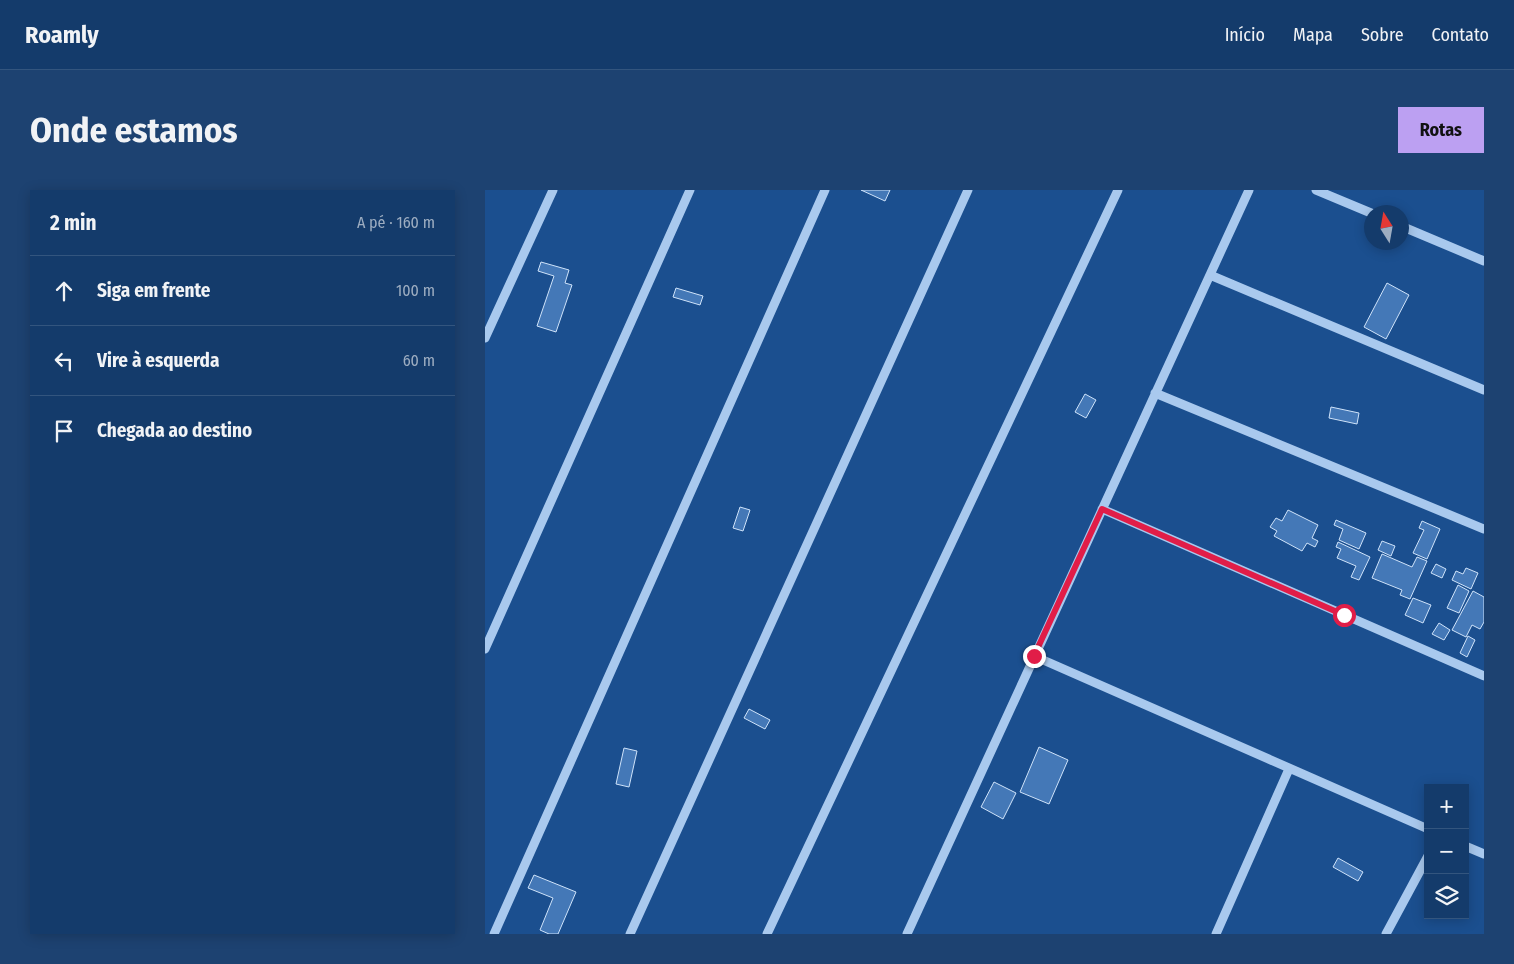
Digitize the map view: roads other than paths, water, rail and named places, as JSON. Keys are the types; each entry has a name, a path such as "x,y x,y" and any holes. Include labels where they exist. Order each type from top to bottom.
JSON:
{"street":[{"path":"485,338 553,190"},
{"path":"485,649 690,190"},
{"path":"495,934 825,190"},
{"path":"630,934 968,190"},
{"path":"767,934 1118,190"},
{"path":"907,934 1249,190"},
{"path":"1316,190 1364,210"},
{"path":"1409,229 1484,260"},
{"path":"1210,275 1484,390"},
{"path":"1155,393 1484,529"},
{"path":"1102,509 1484,676"},
{"path":"1034,656 1424,827"},
{"path":"1216,934 1289,769"},
{"path":"1469,848 1484,854"},
{"path":"1386,934 1424,863"}]}
